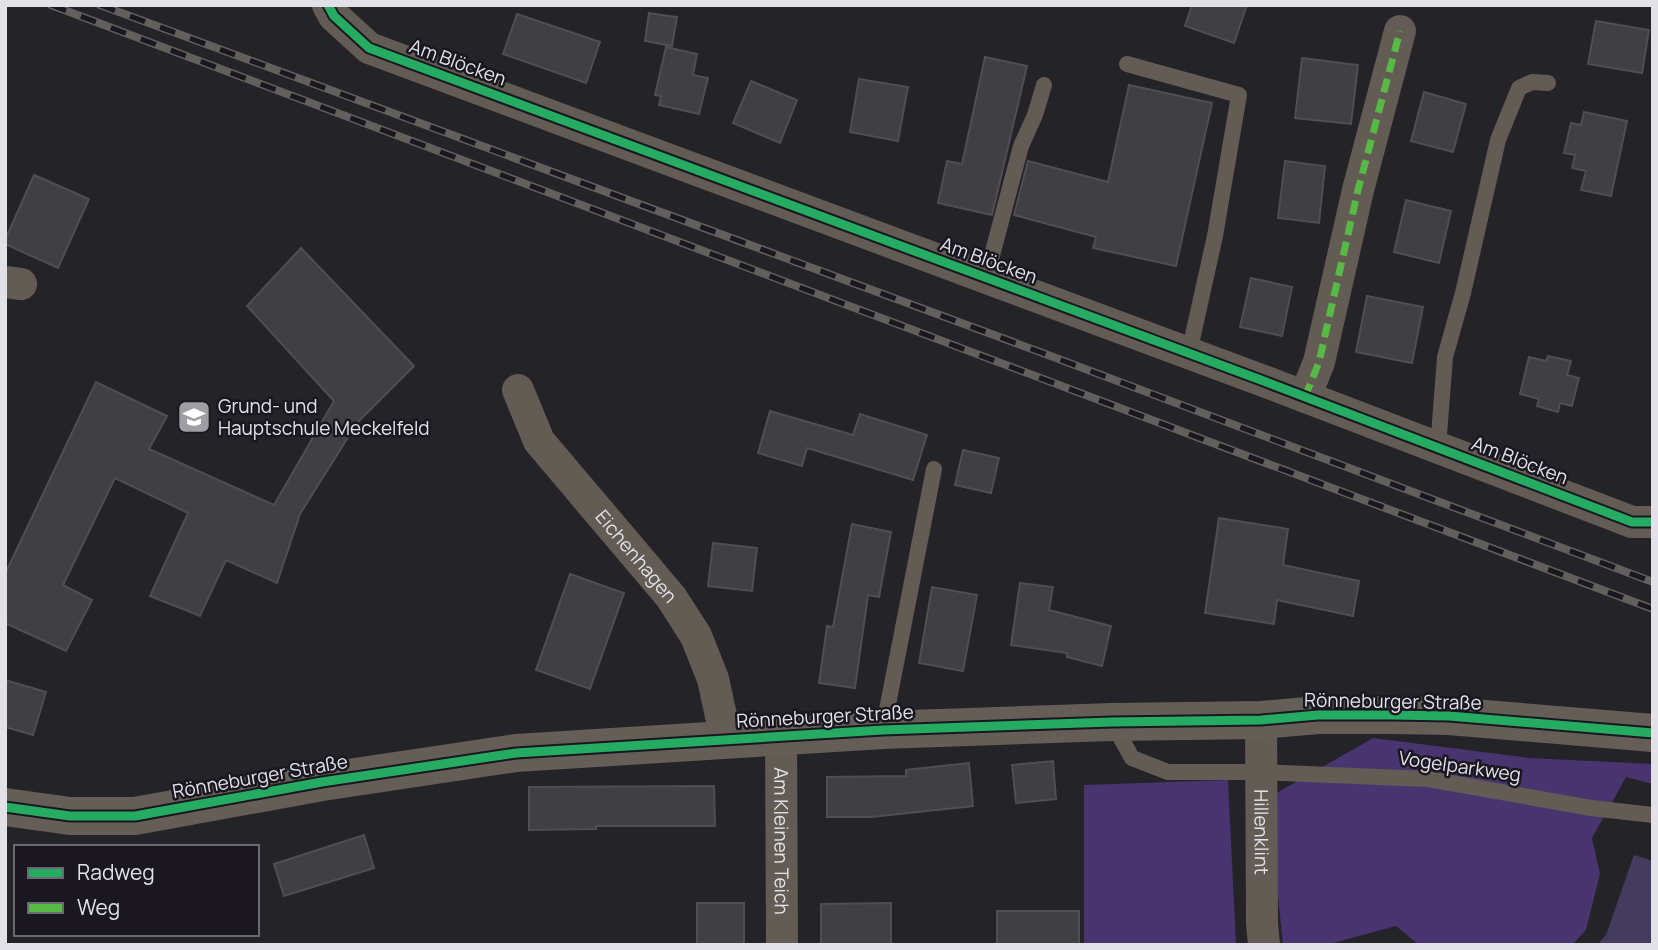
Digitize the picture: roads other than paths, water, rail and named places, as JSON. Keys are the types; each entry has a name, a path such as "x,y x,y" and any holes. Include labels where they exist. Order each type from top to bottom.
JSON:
{"street":[{"name":"Am Blöcken","path":"328,5 334,16 369,48 1189,353 1632,522 1653,522"},
{"path":"1305,397 1319,362 1358,190 1401,31"},
{"name":"Eichenhagen","path":"517,390 539,441 671,597 696,636 713,679 726,739"},
{"name":"Rönneburger Straße","path":"5,807 70,816 135,816 433,764 541,751 883,730 1261,720 1318,715 1449,716 1653,733"},
{"name":"Hillenklint","path":"1261,720 1264,945"},
{"name":"Am Kleinen Teich","path":"781,736 782,945"}],"lane":[{"path":"1127,64 1240,95 1215,236 1189,353"},
{"path":"1438,448 1445,356 1463,293 1498,140 1519,88 1532,82 1548,83"},
{"path":"986,278 1021,146 1035,115 1044,85"},
{"path":"883,730 934,469"},
{"name":"Vogelparkweg","path":"1112,722 1132,758 1168,772 1260,772 1428,779 1591,808 1653,815"}],"railway":[{"path":"51,5 1653,609"},
{"path":"100,5 1040,352 1653,582"}],"place":[{"name":"Grund- und Hauptschule Meckelfeld","path":"194,417"}]}
